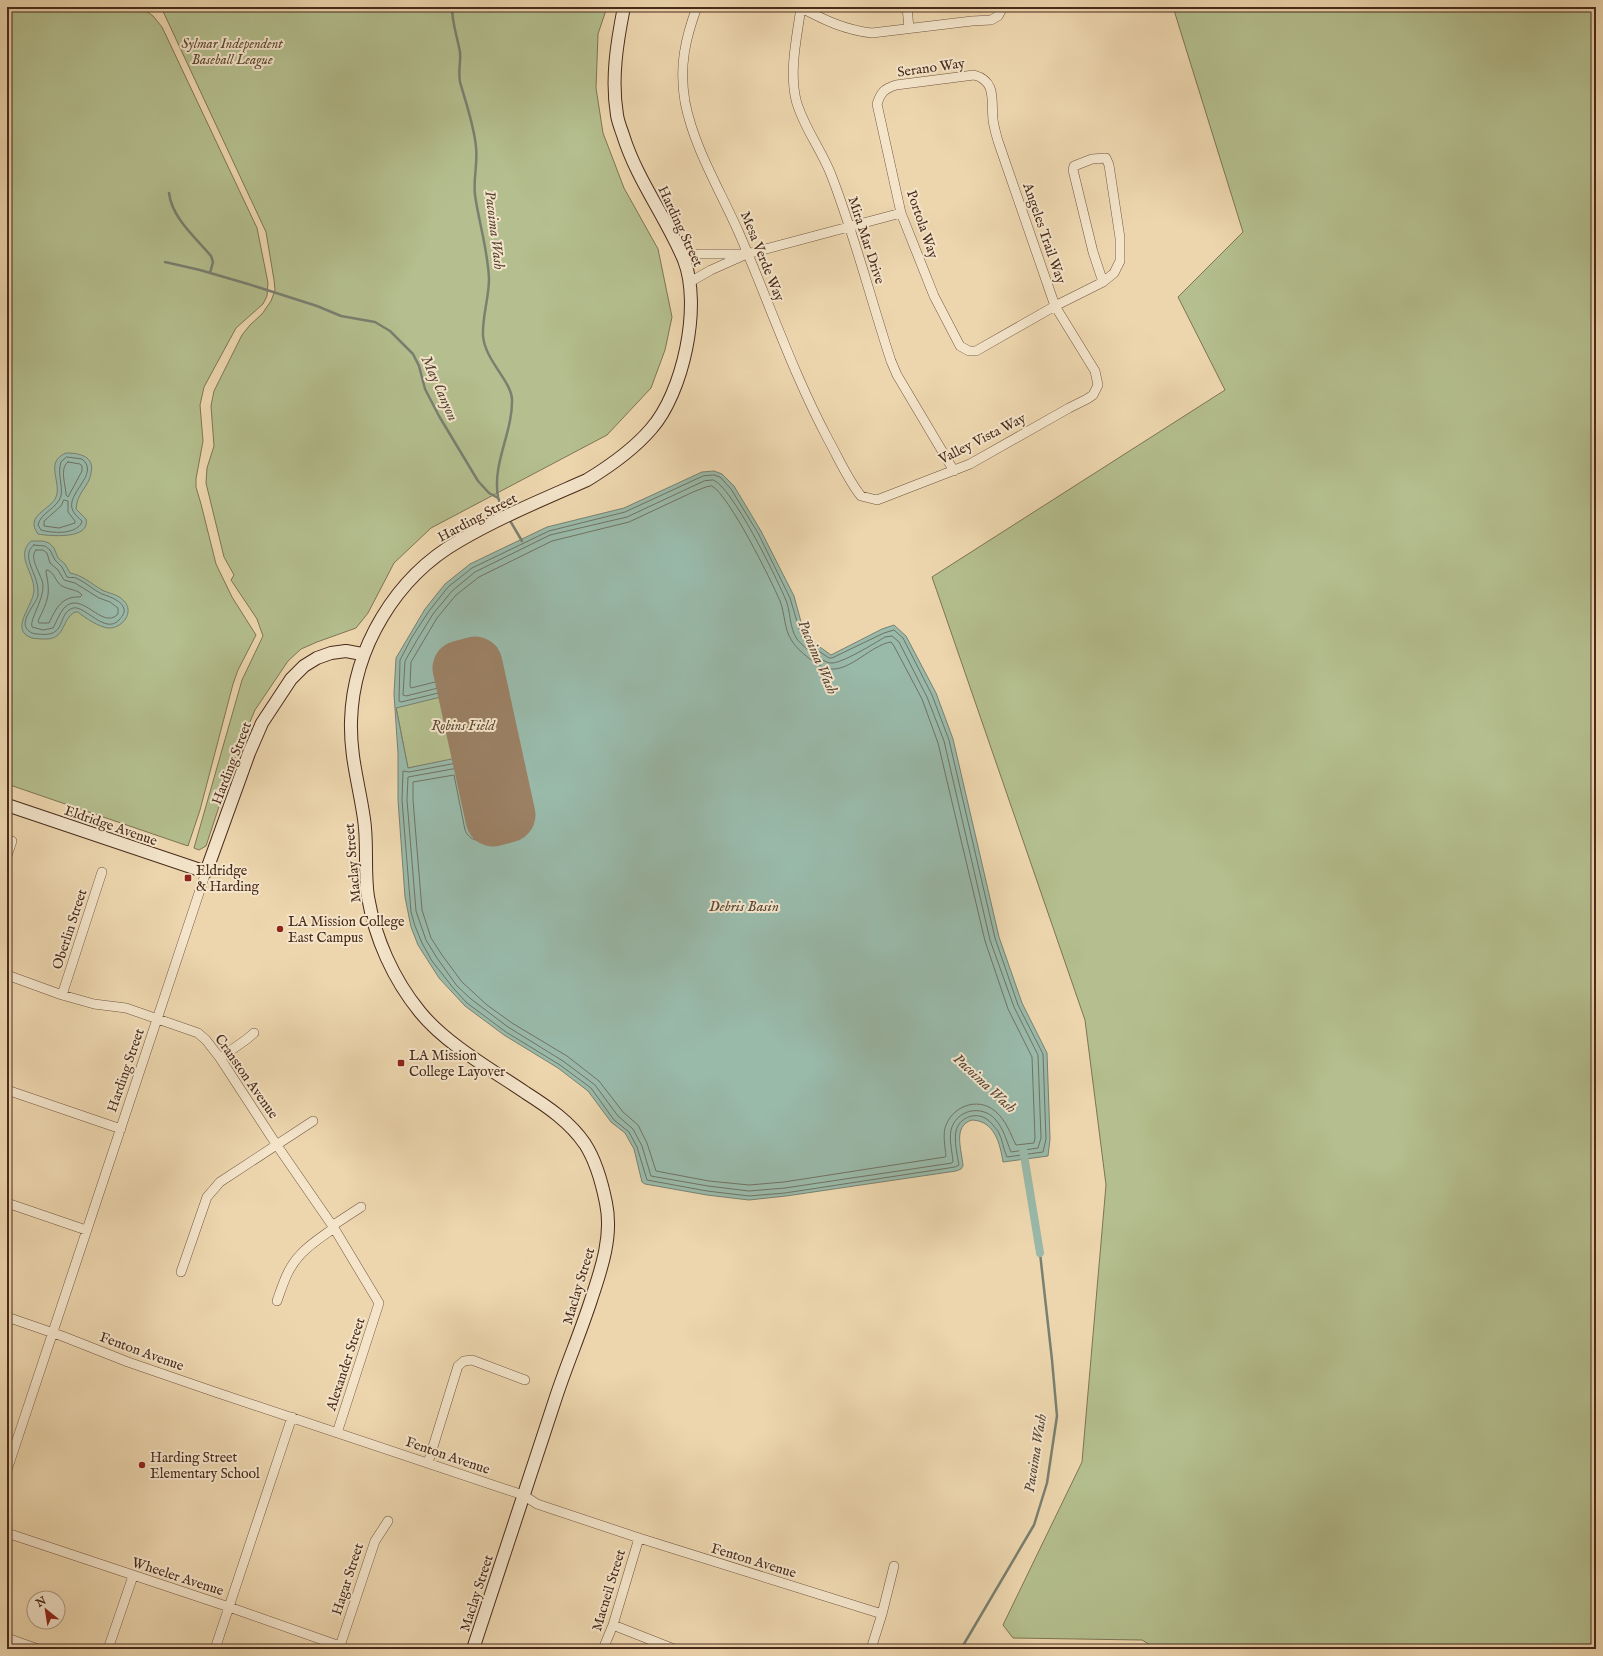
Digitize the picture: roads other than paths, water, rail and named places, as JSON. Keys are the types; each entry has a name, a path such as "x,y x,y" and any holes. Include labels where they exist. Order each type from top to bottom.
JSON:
{"street":[{"name":"Harding Street","path":"7,1470 206,872 251,747 262,723 291,679 304,666 317,658 331,653 346,652 362,654 387,609 416,574 434,557 458,541 495,522 587,480 606,468 630,450 651,429 668,403 684,360 689,328 690,282 683,259 664,220 639,176 626,146 617,116 615,67 624,7"},
{"name":"Mesa Verde Way","path":"697,7 684,46 683,82 685,102 697,143 722,195 815,415 856,491 861,496 870,499"},
{"path":"801,7 823,20 858,31 872,33 991,20 998,16 1003,7"},
{"name":"Mira Mar Drive","path":"801,7 792,77 796,100 802,118 816,142 832,176 897,375 954,471"},
{"path":"907,7 909,28"},
{"name":"Serano Way","path":"880,96 886,89 896,85 974,75 982,77 987,82"},
{"name":"Angeles Trail Way","path":"987,82 992,95 993,120 998,141 1055,306 1095,370 1098,385"},
{"name":"Portola Way","path":"880,96 877,104 901,213 934,296 960,346 968,351 976,351 1055,306"},
{"path":"1055,306 1103,282 1114,272 1120,261 1120,238 1109,165 1106,158 1092,159 1074,166 1073,170 1093,252 1103,282"},
{"path":"690,282 711,270 747,254 901,213"},
{"path":"683,259 699,254 747,254"},
{"name":"Valley Vista Way","path":"870,499 877,500 970,464 1087,399 1093,395 1098,385"},
{"name":"Maclay Street","path":"362,654 354,687 350,720 352,756 364,820 368,896 379,939 397,979 420,1012 438,1031 479,1062 559,1115 585,1144 598,1171 607,1209 607,1228 603,1264 523,1495 473,1649"},
{"name":"Eldridge Avenue","path":"7,805 206,872"},
{"path":"7,856 12,841"},
{"name":"Oberlin Street","path":"62,995 102,872"},
{"name":"Cranston Avenue","path":"7,975 62,995 94,1004 126,1008 198,1033 206,1040 220,1058 276,1144 333,1227 379,1303"},
{"path":"220,1058 254,1033"},
{"path":"7,1090 121,1129"},
{"path":"181,1272 207,1197 220,1182 313,1121"},
{"path":"7,1203 86,1230"},
{"path":"277,1301 283,1282 291,1266 302,1253 333,1227 361,1207"},
{"name":"Alexander Street","path":"337,1433 379,1303"},
{"name":"Fenton Avenue","path":"7,1317 53,1332 128,1362 523,1495 537,1504 638,1538 882,1614"},
{"path":"428,1463 458,1366 464,1361 472,1360 525,1380"},
{"path":"215,1649 292,1418"},
{"name":"Hagar Street","path":"339,1648 375,1541 388,1521"},
{"name":"Wheeler Avenue","path":"7,1533 132,1576 229,1607 339,1648"},
{"name":"Macneil Street","path":"604,1649 638,1538"},
{"path":"871,1649 882,1614 894,1566"},
{"path":"108,1649 132,1576"},
{"path":"612,1625 674,1649"},
{"path":"7,1638 38,1649"}],"water":[{"path":"66,453 81,455 88,459 91,463 92,467 90,478 78,498 76,509 86,519 86,526 76,534 59,536 38,534 34,522 36,517 53,502 56,497 56,462"},
{"name":"Debris Basin","path":"714,471 722,474 734,486 761,531 794,596 804,633 810,640 831,655 882,629 894,625 906,636 936,693 953,739 999,937 1022,1003 1047,1053 1050,1139 1048,1156 1003,1162 998,1141 991,1129 980,1121 972,1120 962,1127 960,1133 963,1166 961,1169 956,1171 749,1200 707,1195 645,1184 642,1182 634,1149 625,1133 611,1122 588,1091 558,1068 504,1035 465,1006 439,978 418,945 411,927 405,897 398,800 398,753 394,694 396,658 425,609 445,584 470,564 547,527 624,508 702,472","holes":["484,655 518,818 479,826 466,756 408,768 396,708 457,693 451,664"]},
{"path":"31,541 43,541 49,543 54,548 58,558 65,564 70,573 83,578 102,590 117,595 122,599 127,605 128,610 122,623 113,628 108,628 100,626 78,612 75,612 67,619 61,632 54,638 36,639 25,634 22,629 22,623 34,590 25,558 25,552"}],"waterway":[{"name":"Pacoima Wash","path":"452,7 460,52 460,82 474,131 476,153 475,195 488,268 489,286 483,336 488,353 511,392 512,399 509,423 500,460 497,484 499,499 506,513"},
{"path":"169,193 171,202 179,219 211,256 213,262 210,273"},
{"name":"May Canyon","path":"165,262 200,270 248,284 317,306 341,316 375,322 390,331 413,354 419,366 425,389 439,416 478,481 489,493 498,498"},
{"name":"Pacoima Wash","path":"509,519 522,541"},
{"name":"Pacoima Wash","path":"1023,1149 1040,1253"},
{"name":"Pacoima Wash","path":"961,1649 1034,1525 1047,1483 1057,1416 1040,1253"}],"place":[{"name":"Eldridge & Harding","path":"188,878"},
{"name":"LA Mission College East Campus","path":"280,929"},
{"name":"LA Mission College Layover","path":"401,1063"},
{"name":"Harding Street Elementary School","path":"142,1465"}],"park label":[{"name":"Sylmar Independent Baseball League","path":"232,52"},
{"name":"Robins Field","path":"463,725"}]}
